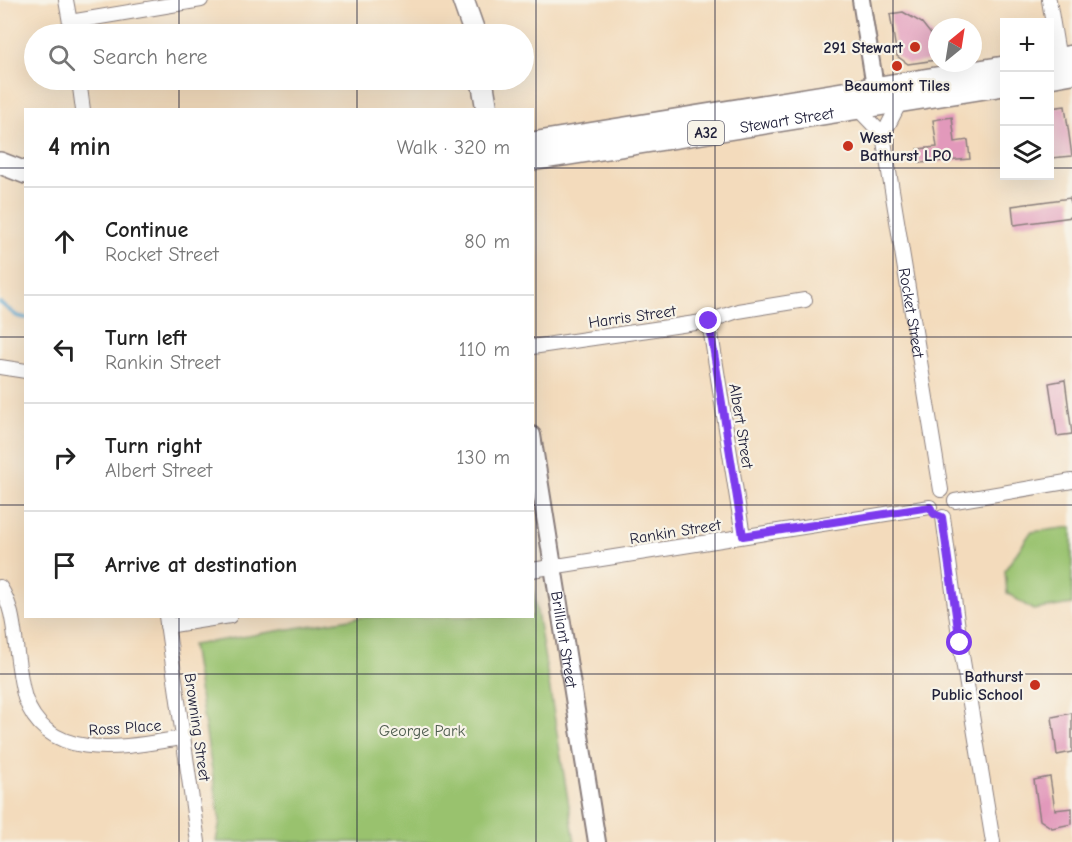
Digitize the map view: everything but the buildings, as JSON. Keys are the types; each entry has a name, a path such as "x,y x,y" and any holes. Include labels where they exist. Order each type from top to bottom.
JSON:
{"highway":[{"path":"462,0 462,24"},
{"path":"462,0 471,24"},
{"name":"Stewart Street","path":"534,160 871,101 1000,68"},
{"name":"Stewart Street","path":"534,143 871,101 900,102 1000,86"},
{"path":"470,90 473,108"},
{"path":"484,90 487,108"},
{"path":"0,163 24,173"},
{"path":"0,179 24,187"}],"street":[{"path":"66,0 70,24"},
{"path":"90,24 201,0"},
{"path":"861,0 871,101 883,135"},
{"path":"1049,0 1061,67"},
{"path":"80,90 83,108"},
{"path":"883,135 900,102"},
{"name":"Rocket Street","path":"883,135 941,490"},
{"name":"Harris Street","path":"534,347 709,321 738,311 805,300"},
{"name":"Albert Street","path":"709,321 743,536"},
{"path":"0,367 24,371"},
{"name":"Brilliant Street","path":"534,448 597,842"},
{"path":"955,501 1072,481"},
{"path":"941,490 949,492 955,501 952,512 942,517 934,514 930,507 931,498 941,490"},
{"name":"Rankin Street","path":"534,570 930,507"},
{"path":"942,517 993,842"},
{"name":"Ross Place","path":"0,587 10,611 26,700 43,725 72,744 89,748 182,738"},
{"path":"166,621 204,618"},
{"name":"Browning Street","path":"166,621 198,842"}],"green space":[{"path":"1072,527 1072,604 1033,610 1007,593 1005,570 1031,532"},
{"name":"George Park","path":"534,593 575,842 216,842 220,821 192,645 356,618 534,618"}],"waterway":[{"path":"0,303 17,316 24,318"}],"place":[{"name":"291 Stewart","path":"915,47"},
{"name":"Beaumont Tiles","path":"897,66"},
{"name":"West Bathurst LPO","path":"848,146"},
{"name":"Bathurst Public School","path":"1035,685"}],"route":[{"path":"709,321 743,536 930,507 934,514 942,517 960,643"}]}
